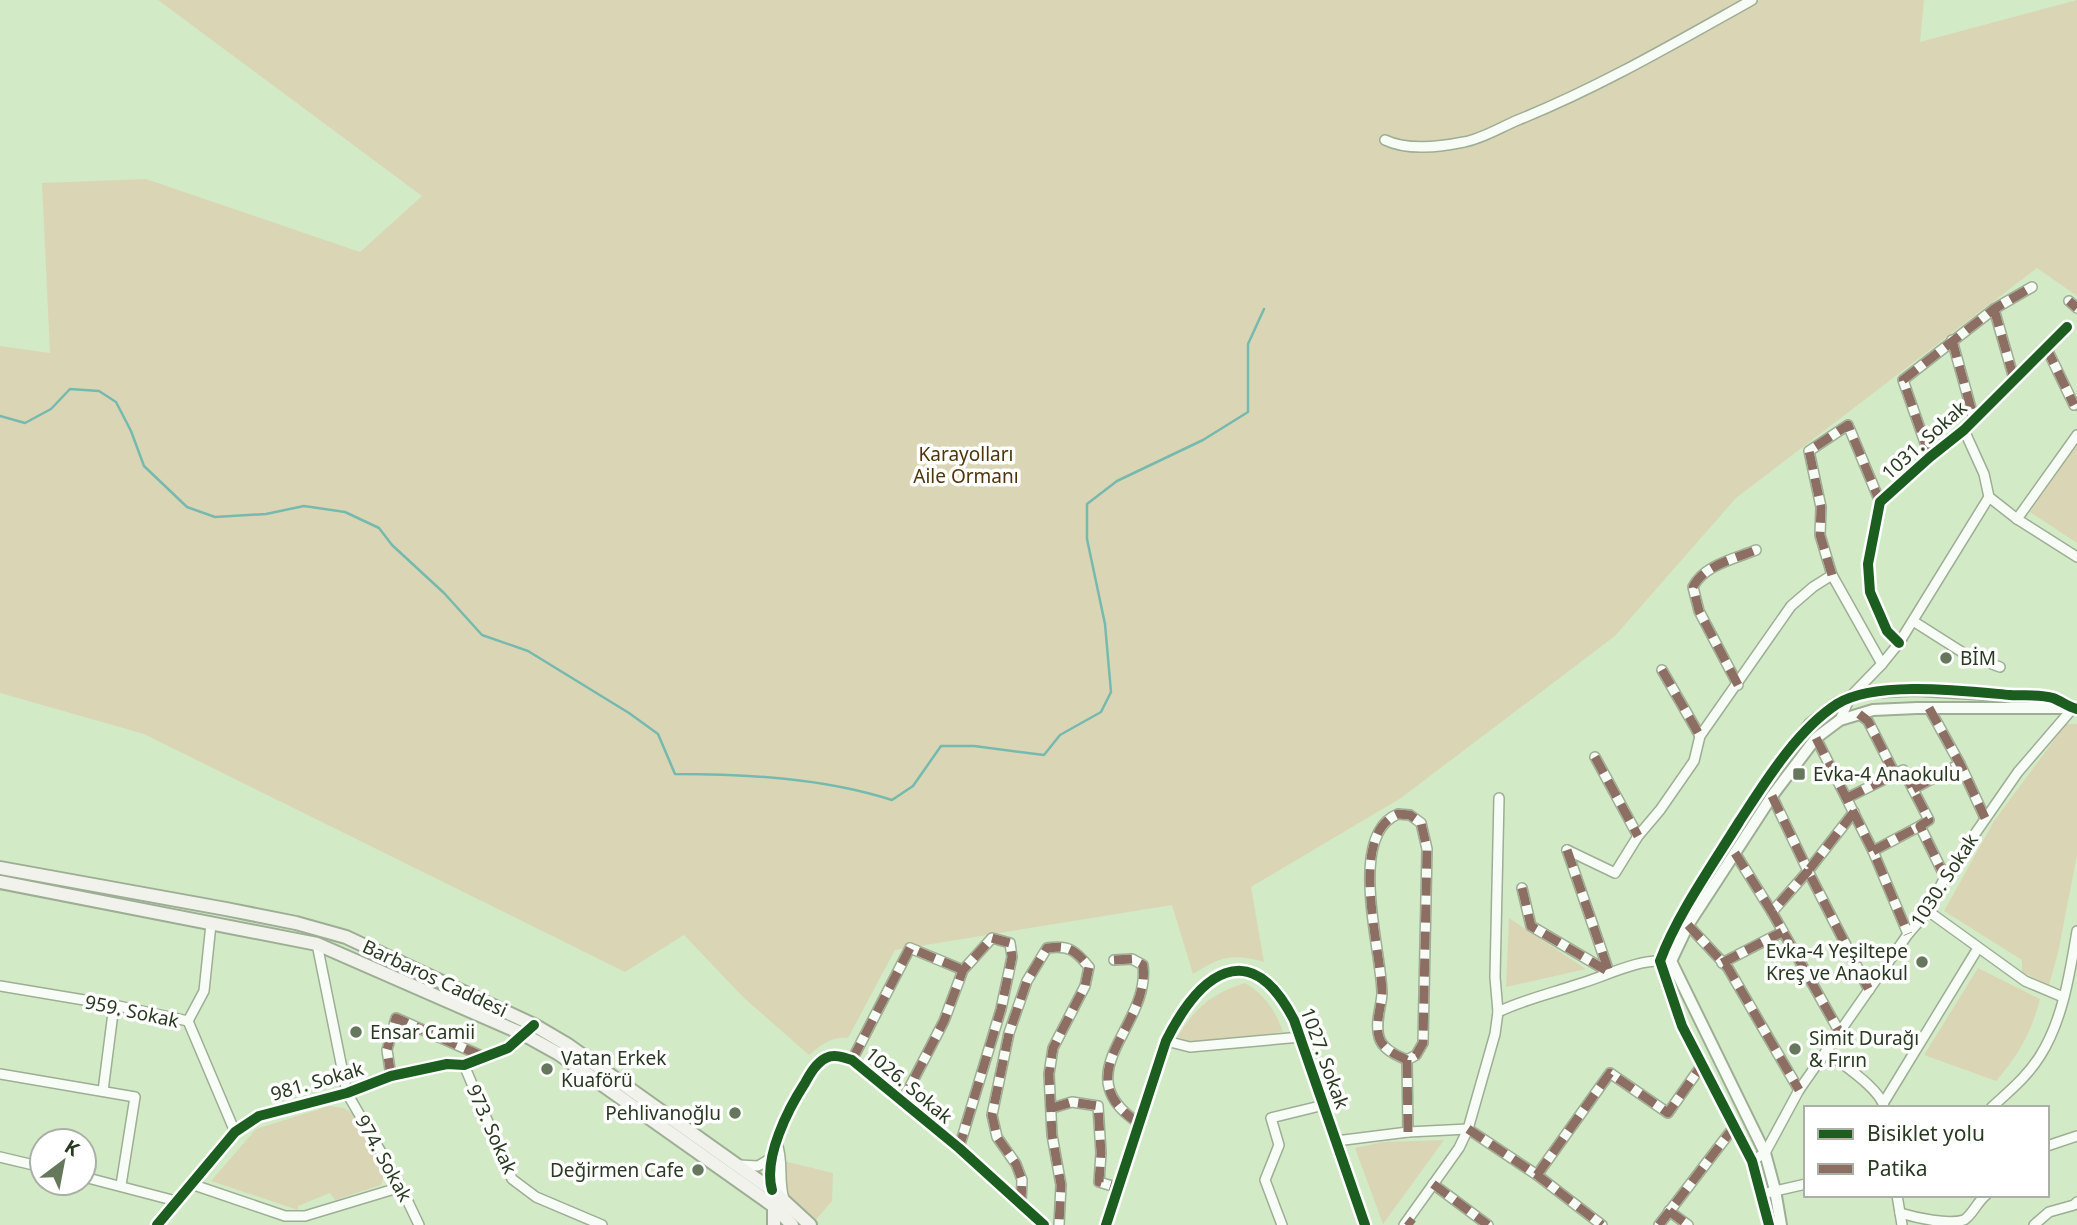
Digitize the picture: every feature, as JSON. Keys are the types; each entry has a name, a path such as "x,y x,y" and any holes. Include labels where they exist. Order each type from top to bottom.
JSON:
{"main road":[{"name":"Barbaros Caddesi","path":"0,868 226,909 296,923 346,937 534,1025 568,1045 772,1190"},
{"name":"Barbaros Caddesi","path":"0,882 317,944 523,1034 559,1054 810,1225"},
{"path":"772,1190 779,1203"},
{"name":"Barbaros Caddesi","path":"779,1203 784,1223"}],"street":[{"path":"1385,140 1412,147 1465,142 1546,109 1653,57 1752,0"},
{"path":"1930,457 1903,380 1994,309 2032,287"},
{"path":"1994,309 2014,379"},
{"name":"1031. Sokak","path":"1899,643 1887,631 1870,592 1868,564 1880,502 1964,430 2067,327"},
{"path":"1952,341 1974,419"},
{"path":"2046,347 2074,405"},
{"path":"1880,502 1848,425 1809,451 1821,507 1820,535 1832,575 1882,664"},
{"path":"1964,430 1984,474 1989,497 2017,519 2077,558"},
{"path":"2017,519 2077,435"},
{"path":"1769,1225 1752,1161 1682,1026 1665,961 1689,905 1760,791 1810,724 1850,697 1899,643 1989,497"},
{"path":"1738,685 1699,611 1693,587 1706,571 1756,550"},
{"path":"1609,972 1567,850 1615,873 1638,836 1694,761 1700,736 1791,606 1832,575"},
{"path":"1913,621 1965,654 2000,667"},
{"path":"1662,670 1700,736"},
{"path":"1850,697 1871,692 1962,691 2052,698 2075,708"},
{"path":"1840,720 1850,697"},
{"path":"1929,708 1960,764 1985,818"},
{"path":"1498,1012 1520,1001 1583,983 1609,972 1665,961 1772,796 1816,738 1840,720 1873,710 2075,708"},
{"name":"1030. Sokak","path":"1765,1153 1799,1090 1908,934 1928,911 1945,877 1985,818 2018,772 2075,708"},
{"path":"1859,714 1868,721 1895,774"},
{"path":"1816,738 1873,851 1908,934"},
{"path":"1595,757 1638,836"},
{"path":"1913,789 1960,764"},
{"path":"1847,797 1903,770 1929,820 1873,851"},
{"path":"1772,796 1869,990"},
{"path":"1408,1223 1459,1148 1468,1129 1495,1034 1498,1012 1495,977 1499,798"},
{"path":"1772,912 1854,812"},
{"path":"1398,814 1410,815 1421,823 1427,849 1423,1043 1416,1055 1407,1060 1385,1048 1379,1039 1377,1025 1382,995 1369,889 1373,849 1380,830 1389,818 1398,814"},
{"path":"1920,826 1945,877"},
{"path":"1735,853 1772,912 1839,1031"},
{"path":"1522,888 1531,926 1609,972"},
{"path":"1928,911 2025,981 2063,996"},
{"path":"188,1021 204,991 211,924"},
{"path":"1688,925 1722,962 1799,1090"},
{"path":"1993,1106 2018,1083 2040,1056 2054,1026 2063,996 2077,931"},
{"path":"1722,962 1782,932"},
{"path":"902,1102 944,1021 963,970 992,938 1010,943 1012,957 1001,1009 959,1149"},
{"name":"974. Sokak","path":"317,944 347,1093 401,1187 419,1225"},
{"path":"1021,1204 1022,1180 1016,1164 997,1137 992,1115 1009,1033 1027,981 1047,948 1063,946 1078,954 1089,967 1085,986 1053,1048 1049,1074 1052,1135 1061,1185 1059,1225"},
{"path":"852,1060 911,948 963,970"},
{"path":"1826,1051 1872,1089 1884,1105 1979,948"},
{"path":"1114,961 1132,959 1143,965 1144,980 1139,1002 1113,1052 1107,1070 1108,1088 1122,1113 1140,1124"},
{"path":"1665,961 1765,1153 1781,1225"},
{"name":"1027. Sokak","path":"1106,1225 1166,1041 1178,1017 1193,998 1219,974 1242,971 1252,974 1271,987 1286,1004 1301,1037 1365,1225"},
{"name":"959. Sokak","path":"0,986 114,1005 188,1021 235,1132"},
{"path":"103,1091 114,1005"},
{"path":"391,1076 387,1050 396,1018 484,1057"},
{"name":"981. Sokak","path":"157,1225 235,1132 258,1116 347,1093 391,1076 447,1065 464,1065 508,1048 534,1025"},
{"path":"1166,1041 1190,1047 1301,1037"},
{"name":"1026. Sokak","path":"772,1190 769,1181 783,1120 812,1071 824,1059 835,1056 852,1060 959,1149 1044,1225"},
{"path":"1407,1060 1408,1132"},
{"name":"973. Sokak","path":"464,1065 512,1179 536,1197 600,1225"},
{"path":"1537,1175 1610,1073 1668,1112 1702,1065"},
{"path":"0,1074 135,1097 121,1185"},
{"path":"1052,1108 1072,1102 1098,1106 1100,1182 1119,1188"},
{"path":"1282,1225 1265,1180 1279,1145 1270,1118 1324,1105"},
{"path":"1660,1225 1734,1127"},
{"path":"1336,1141 1408,1132 1468,1129 1537,1175 1602,1225"},
{"path":"2049,1145 2077,1136"},
{"name":"1026. Sokak","path":"777,1144 780,1152 779,1203"},
{"path":"1752,1161 1765,1153"},
{"path":"0,1157 28,1164"},
{"path":"736,1164 758,1166 773,1157"},
{"path":"98,1180 176,1201"},
{"path":"191,1184 285,1216 305,1216 401,1187"},
{"path":"1433,1184 1488,1225"},
{"path":"1762,1194 1804,1184"},
{"path":"1897,1197 1902,1225"},
{"path":"1900,1213 1935,1223 1952,1224 1964,1221 1983,1197"},
{"path":"2034,1225 2049,1212 2077,1202"},
{"path":"1669,1211 1688,1225"}],"green space":[{"name":"Karayolları Aile Ormanı","path":"158,0 1924,0 1920,42 2077,0 2077,296 2037,268 1736,498 1615,636 1401,798 1251,887 1264,962 1227,958 1193,974 1172,905 895,950 848,1038 832,1040 809,1055 744,998 684,935 625,972 144,734 0,693 0,346 50,353 42,183 146,179 360,252 422,196"},
{"path":"2077,444 2077,543 2030,512"},
{"path":"2066,724 2077,724 2077,855 2049,985 2022,972 2022,960 1944,911 1994,821"},
{"path":"1509,918 1586,969 1506,987"},
{"path":"1978,968 2040,999 2023,1043 1996,1081 1924,1055"},
{"path":"1245,983 1258,992 1268,1004 1283,1032 1193,1042 1177,1037 1205,1003"},
{"path":"329,1106 344,1108 358,1117 384,1175 381,1185 335,1200 330,1193 298,1206 298,1210 211,1181 256,1129"},
{"path":"1444,1140 1383,1224 1355,1148 1383,1142"},
{"path":"784,1161 833,1173 832,1201 813,1223 782,1193"}],"waterway":[{"path":"0,416 25,423 51,409 70,389 99,391 116,402 131,431 144,466 187,507 215,517 266,514 304,506 345,512 379,528 392,545 444,593 482,635 528,651 658,734 675,774 730,775 812,782 892,800 913,786 941,746 974,746 1044,755 1060,735 1101,712 1111,692 1105,624 1087,539 1087,504 1117,481 1203,440 1248,412 1248,344 1264,309"}],"marked path":[{"path":"1930,457 1903,380 1994,309 2032,287"},
{"path":"2069,301 2077,308"},
{"path":"1994,309 2014,379"},
{"path":"1952,340 1974,419"},
{"path":"2046,347 2074,405"},
{"path":"1832,575 1820,535 1821,507 1809,451 1848,425 1880,502"},
{"path":"1738,685 1699,611 1693,587 1698,579 1712,568 1756,550"},
{"path":"1662,670 1700,736"},
{"path":"1929,708 1960,764 1985,818"},
{"path":"1859,714 1868,721 1895,774 1903,770 1929,820 1920,826 1945,877"},
{"path":"1816,738 1873,851 1908,934"},
{"path":"1595,757 1638,836"},
{"path":"1913,789 1960,764"},
{"path":"1847,798 1895,774"},
{"path":"1772,796 1808,871 1772,912 1839,1031"},
{"path":"1854,812 1808,871 1869,990"},
{"path":"1398,814 1410,815 1421,823 1427,849 1423,1043 1416,1055 1407,1060 1386,1048 1379,1037 1381,975 1370,896 1370,869 1374,845 1382,826 1398,814"},
{"path":"1873,851 1920,826"},
{"path":"1567,850 1609,972"},
{"path":"1735,853 1772,912"},
{"path":"1522,888 1531,926 1609,972"},
{"path":"1688,925 1728,968 1799,1090"},
{"path":"1722,963 1782,932"},
{"path":"902,1102 944,1021 963,970 992,938 1010,943 1012,957 1001,1009 959,1148"},
{"path":"1021,1204 1022,1180 1016,1164 997,1137 992,1115 1009,1033 1027,981 1047,948 1061,947 1075,953 1089,967 1085,986 1053,1048 1049,1074 1052,1135 1061,1185 1059,1225"},
{"path":"852,1060 910,948 963,970"},
{"path":"1114,960 1132,959 1143,965 1142,988 1109,1068 1109,1087 1118,1105 1140,1124"},
{"path":"391,1076 387,1050 396,1018 484,1057"},
{"path":"1407,1060 1408,1132"},
{"path":"1537,1175 1610,1073 1668,1113 1702,1065"},
{"path":"1052,1108 1072,1102 1098,1106 1101,1153 1099,1182 1119,1188"},
{"path":"1659,1225 1734,1127"},
{"path":"1468,1129 1537,1175 1602,1225"},
{"path":"1433,1184 1488,1225"},
{"path":"1669,1211 1688,1225"},
{"path":"1407,1220 1413,1225"}],"cycle path":[{"path":"1899,643 1887,631 1870,592 1868,564 1880,502 1964,430 2067,327"},
{"path":"1769,1225 1752,1161 1682,1026 1660,961 1696,890 1771,774 1795,742 1837,704 1874,692 1921,689 2043,696 2077,709"},
{"path":"1106,1225 1166,1041 1179,1018 1209,982 1226,973 1242,971 1260,977 1277,993 1294,1020 1365,1225"},
{"path":"157,1225 235,1132 259,1116 347,1093 391,1076 447,1064 464,1065 508,1048 534,1025"},
{"path":"772,1190 770,1177 774,1149 791,1106 816,1066 826,1058 839,1056 852,1060 959,1148 1044,1225"}],"place":[{"name":"BİM","path":"1946,658"},
{"name":"Evka-4 Anaokulu","path":"1799,774"},
{"name":"Evka-4 Yeşiltepe Kreş ve Anaokul","path":"1922,962"},
{"name":"Ensar Camii","path":"356,1032"},
{"name":"Simit Durağı & Fırın","path":"1795,1049"},
{"name":"Vatan Erkek Kuaförü","path":"547,1069"},
{"name":"Pehlivanoğlu","path":"735,1113"},
{"name":"Değirmen Cafe","path":"698,1170"}]}
